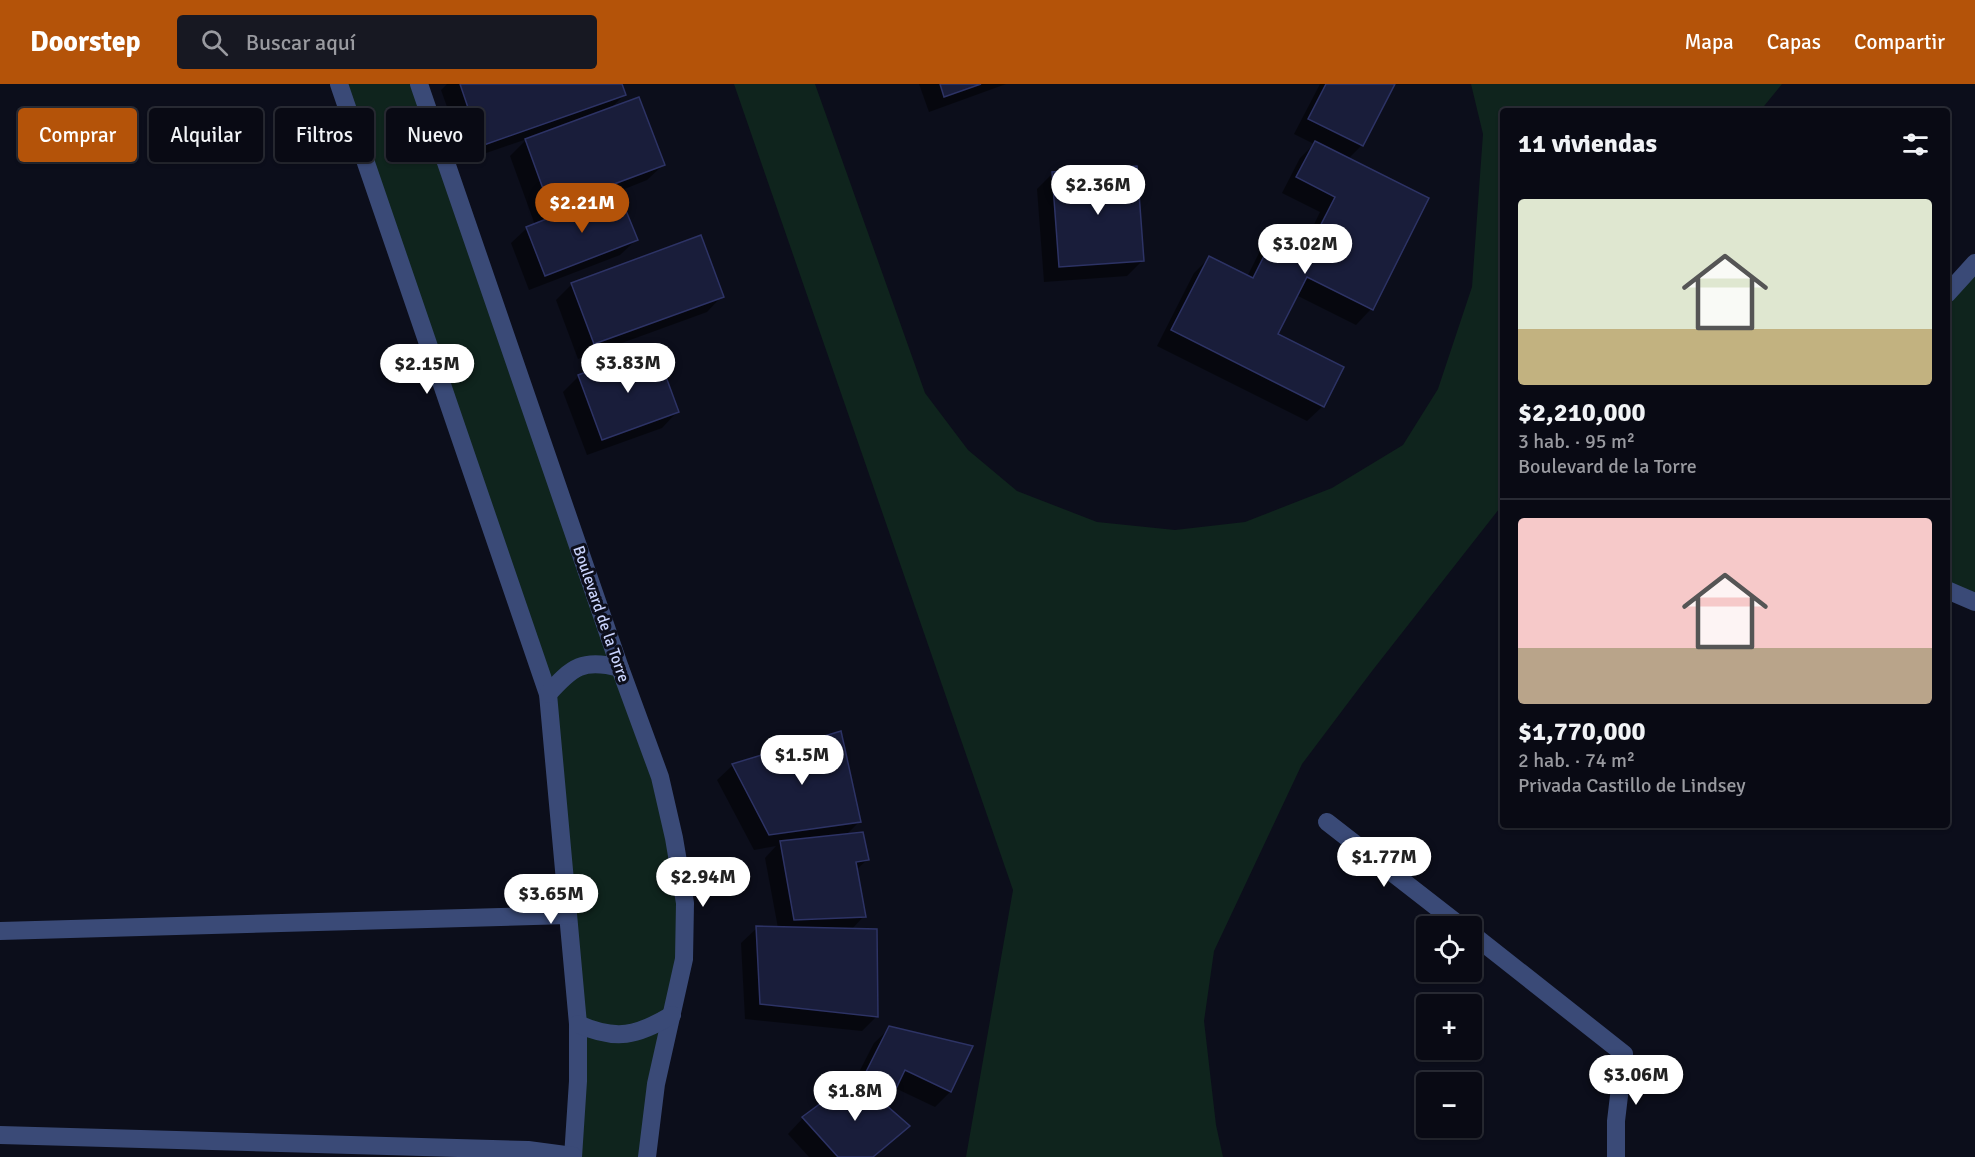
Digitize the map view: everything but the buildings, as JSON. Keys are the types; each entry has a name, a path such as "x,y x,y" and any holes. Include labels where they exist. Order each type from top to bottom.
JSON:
{"street":[{"path":"0,1136 516,1150 573,1156 578,1081 578,1024 548,694 339,84"},
{"name":"Boulevard de la Torre","path":"419,84 620,668 660,777 674,838 685,903 684,959 656,1084 647,1157"},
{"path":"1950,291 1975,263"},
{"path":"1950,591 1975,602"},
{"path":"548,694 568,671 599,662 620,668"},
{"path":"1327,822 1448,916"},
{"path":"0,931 568,915"},
{"path":"1482,942 1624,1054 1616,1121 1616,1157"},
{"path":"578,1024 601,1034 628,1035 650,1029 672,1016"}],"green space":[{"path":"339,84 419,84 427,108 386,108 386,162 446,162 660,777 685,903 647,1157 573,1157 578,1081 548,694 366,162 374,162 374,108 347,108"},
{"path":"734,84 815,84 925,393 968,450 1017,491 1097,522 1175,530 1245,522 1332,488 1403,445 1438,389 1472,287 1483,134 1471,84 1782,84 1762,108 1500,108 1500,508 1302,764 1214,951 1204,1021 1216,1125 1223,1157 966,1157 1013,890"},
{"path":"1975,263 1975,602 1950,591 1950,291"}]}
